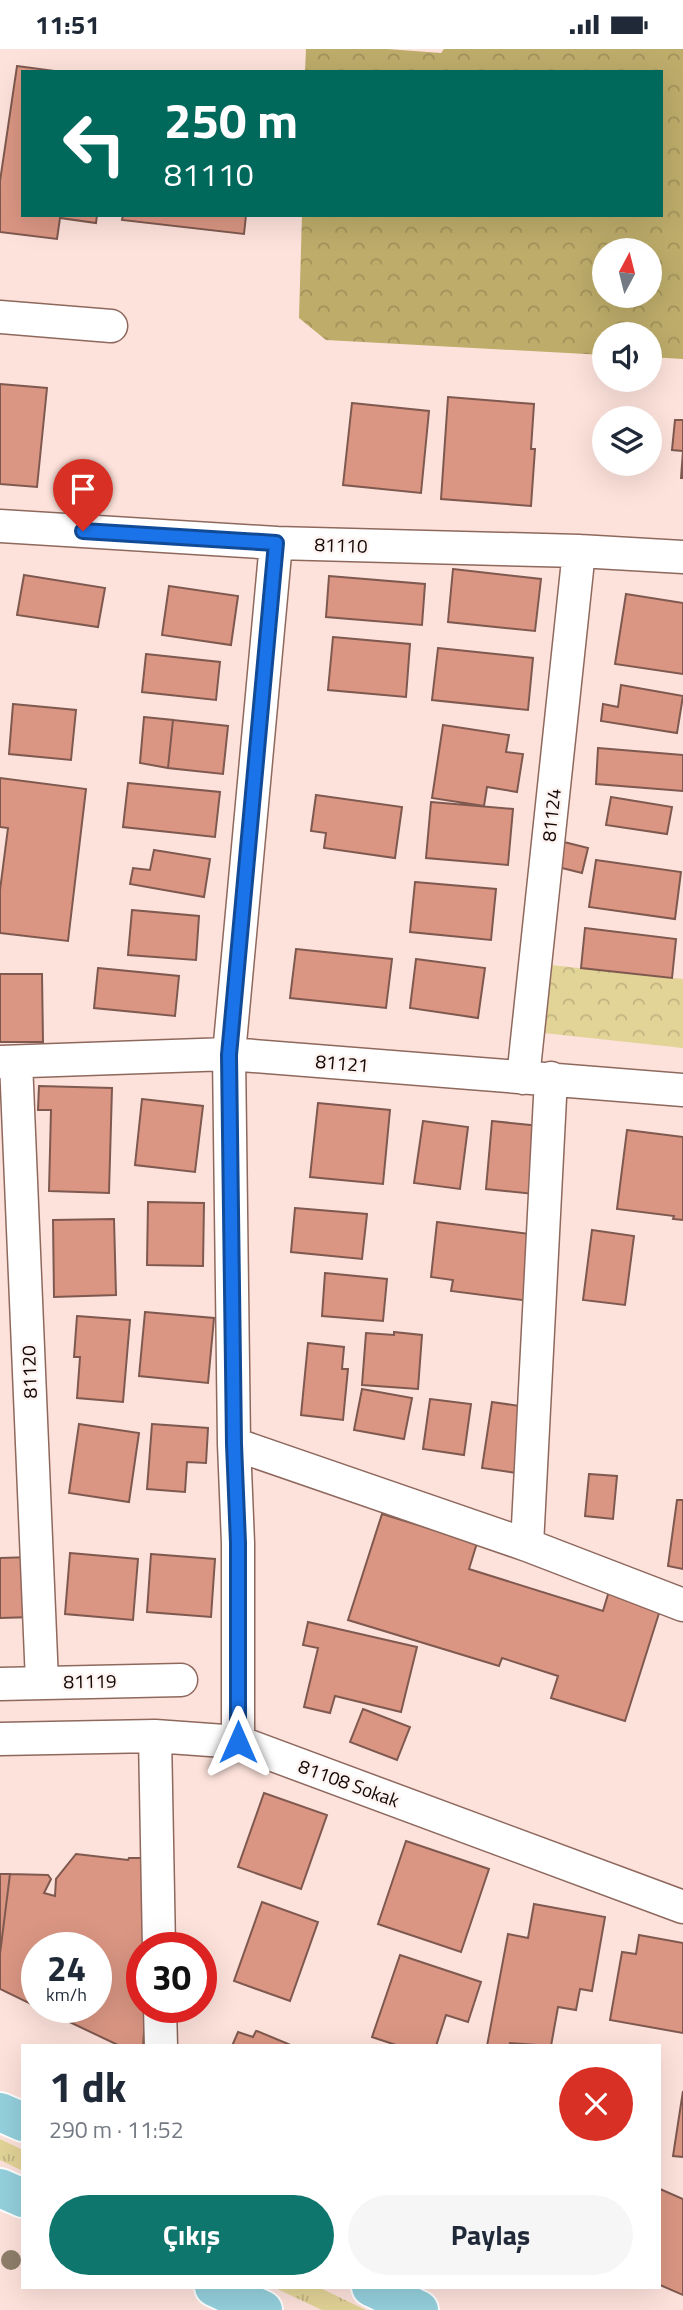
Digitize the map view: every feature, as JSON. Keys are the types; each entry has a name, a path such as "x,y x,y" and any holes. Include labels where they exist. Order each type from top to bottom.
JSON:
{"main road":[{"path":"0,2112 21,2121"},
{"path":"0,2189 21,2197"},
{"path":"218,2289 263,2310"},
{"path":"375,2289 419,2310"}],"street":[{"path":"0,317 111,326"},
{"name":"81110","path":"0,526 276,543 579,551 683,557"},
{"path":"238,1742 238,1543 234,1444 229,1055 276,543"},
{"name":"81124","path":"527,1545 537,1078 579,551"},
{"name":"81121","path":"8,1062 229,1055 683,1090"},
{"name":"81120","path":"8,1062 42,1682"},
{"path":"234,1444 527,1545 683,1605"},
{"name":"81119","path":"0,1685 181,1680"},
{"path":"155,1736 159,1932"},
{"name":"81108 Sokak","path":"0,1739 155,1736 238,1742 683,1907"},
{"path":"160,2023 161,2044"}],"green space":[{"path":"306,49 387,49 441,53 444,49 683,49 683,359 662,358 662,322 592,322 592,354 326,340 299,318 302,217 663,217 663,70 305,70"},
{"path":"541,964 683,979 683,1048 534,1032"},
{"path":"0,2139 21,2149 21,2170 0,2160"},
{"path":"277,2289 322,2289 366,2310 322,2310"}],"building":[{"path":"17,66 47,70 21,70 21,217 97,217 96,223 60,218 57,239 0,232 0,181"},
{"path":"123,217 246,217 244,234 122,220"},
{"path":"0,384 47,388 37,487 0,484"},
{"path":"448,397 534,404 531,449 535,449 531,506 441,499"},
{"path":"352,403 429,411 421,493 343,485"},
{"path":"675,420 683,420 683,451 672,450"},
{"path":"453,569 541,579 535,631 448,622"},
{"path":"24,575 105,588 98,627 17,615"},
{"path":"329,576 425,584 422,625 326,617"},
{"path":"169,586 238,596 231,645 162,635"},
{"path":"626,594 683,603 683,674 615,664"},
{"path":"333,637 410,644 406,697 328,690"},
{"path":"438,648 533,658 528,710 432,700"},
{"path":"146,654 220,662 216,700 142,692"},
{"path":"621,685 683,696 677,733 601,721 603,704 618,707"},
{"path":"13,704 76,710 71,760 9,754"},
{"path":"144,717 173,720 168,768 140,763"},
{"path":"173,720 228,726 223,774 168,768"},
{"path":"443,725 509,735 506,752 523,754 517,792 487,787 484,806 432,798"},
{"path":"598,748 683,755 683,791 596,784"},
{"path":"0,778 86,789 68,941 0,933 0,890 8,828 0,827"},
{"path":"128,783 220,792 215,837 123,827"},
{"path":"316,795 402,807 395,858 324,848 326,833 311,831"},
{"path":"611,797 672,807 667,834 606,825"},
{"path":"431,802 513,809 508,865 426,858"},
{"path":"564,842 588,848 582,873 558,867"},
{"path":"154,850 210,859 204,897 130,884 133,868 150,870"},
{"path":"596,860 681,872 675,919 589,907"},
{"path":"415,882 496,889 491,940 410,932"},
{"path":"132,910 199,916 196,960 128,955"},
{"path":"585,928 676,939 672,978 581,968"},
{"path":"296,949 392,959 386,1008 290,998"},
{"path":"416,959 485,968 478,1018 410,1008"},
{"path":"98,968 179,976 175,1016 94,1008"},
{"path":"0,974 42,974 43,1042 0,1042"},
{"path":"39,1086 112,1088 109,1193 49,1191 51,1110 38,1110"},
{"path":"142,1099 203,1106 195,1172 135,1165"},
{"path":"318,1103 390,1110 383,1184 310,1177"},
{"path":"423,1121 468,1127 460,1189 414,1183"},
{"path":"492,1121 540,1126 534,1194 486,1189"},
{"path":"627,1130 683,1137 683,1220 673,1219 674,1216 617,1209"},
{"path":"148,1202 204,1203 203,1266 147,1265"},
{"path":"295,1208 367,1214 362,1259 291,1252"},
{"path":"114,1219 116,1295 54,1297 53,1220"},
{"path":"437,1222 538,1235 530,1301 451,1291 453,1280 431,1277"},
{"path":"592,1230 634,1236 625,1305 583,1300"},
{"path":"325,1273 387,1279 383,1321 322,1316"},
{"path":"145,1312 214,1318 208,1383 139,1376"},
{"path":"77,1316 130,1320 123,1402 77,1398 80,1357 74,1357"},
{"path":"394,1332 422,1335 418,1389 362,1385 366,1333 394,1335"},
{"path":"308,1343 344,1347 342,1369 348,1369 343,1420 301,1415"},
{"path":"362,1389 412,1398 404,1439 354,1430"},
{"path":"430,1399 471,1404 464,1455 423,1449"},
{"path":"492,1402 533,1408 523,1474 482,1468"},
{"path":"79,1424 139,1433 129,1502 69,1493"},
{"path":"152,1424 208,1428 206,1463 187,1462 185,1492 147,1489"},
{"path":"589,1474 617,1476 613,1519 585,1516"},
{"path":"677,1500 683,1500 683,1569 668,1566"},
{"path":"382,1514 477,1543 469,1569 603,1611 609,1591 661,1607 625,1721 551,1698 558,1676 502,1658 499,1666 348,1620"},
{"path":"70,1553 138,1559 133,1620 65,1614"},
{"path":"151,1554 215,1559 211,1617 147,1612"},
{"path":"32,1557 33,1617 0,1618 0,1558"},
{"path":"308,1622 417,1647 401,1712 335,1696 330,1713 304,1707 318,1648 303,1645"},
{"path":"363,1709 410,1727 397,1760 350,1742"},
{"path":"264,1793 327,1815 301,1889 238,1867"},
{"path":"406,1841 489,1869 461,1952 378,1924"},
{"path":"76,1854 128,1860 141,1858 150,1868 151,1932 126,1932 126,2023 145,2023 143,2044 116,2044 72,2023 112,2023 112,1932 21,1932 21,1999 0,1989 0,1954 10,1874 48,1875 51,1879 44,1893 55,1896 56,1879"},
{"path":"0,1874 10,1874 0,1954"},
{"path":"262,1902 318,1922 290,2001 234,1981"},
{"path":"534,1904 605,1917 592,1991 580,1989 576,2010 558,2007 551,2044 487,2044 508,1934 528,1938"},
{"path":"639,1935 683,1943 683,2033 610,2020 622,1952 636,1954"},
{"path":"400,1955 481,1982 468,2022 446,2015 437,2044 393,2044 372,2037"},
{"path":"256,2031 288,2044 233,2044 238,2032 253,2037"},
{"path":"683,2091 683,2157 673,2156"},
{"path":"661,2189 683,2199 683,2295 661,2285"}],"route":[{"path":"83,531 276,543 229,1055 234,1444 238,1543 238,1742"}]}
